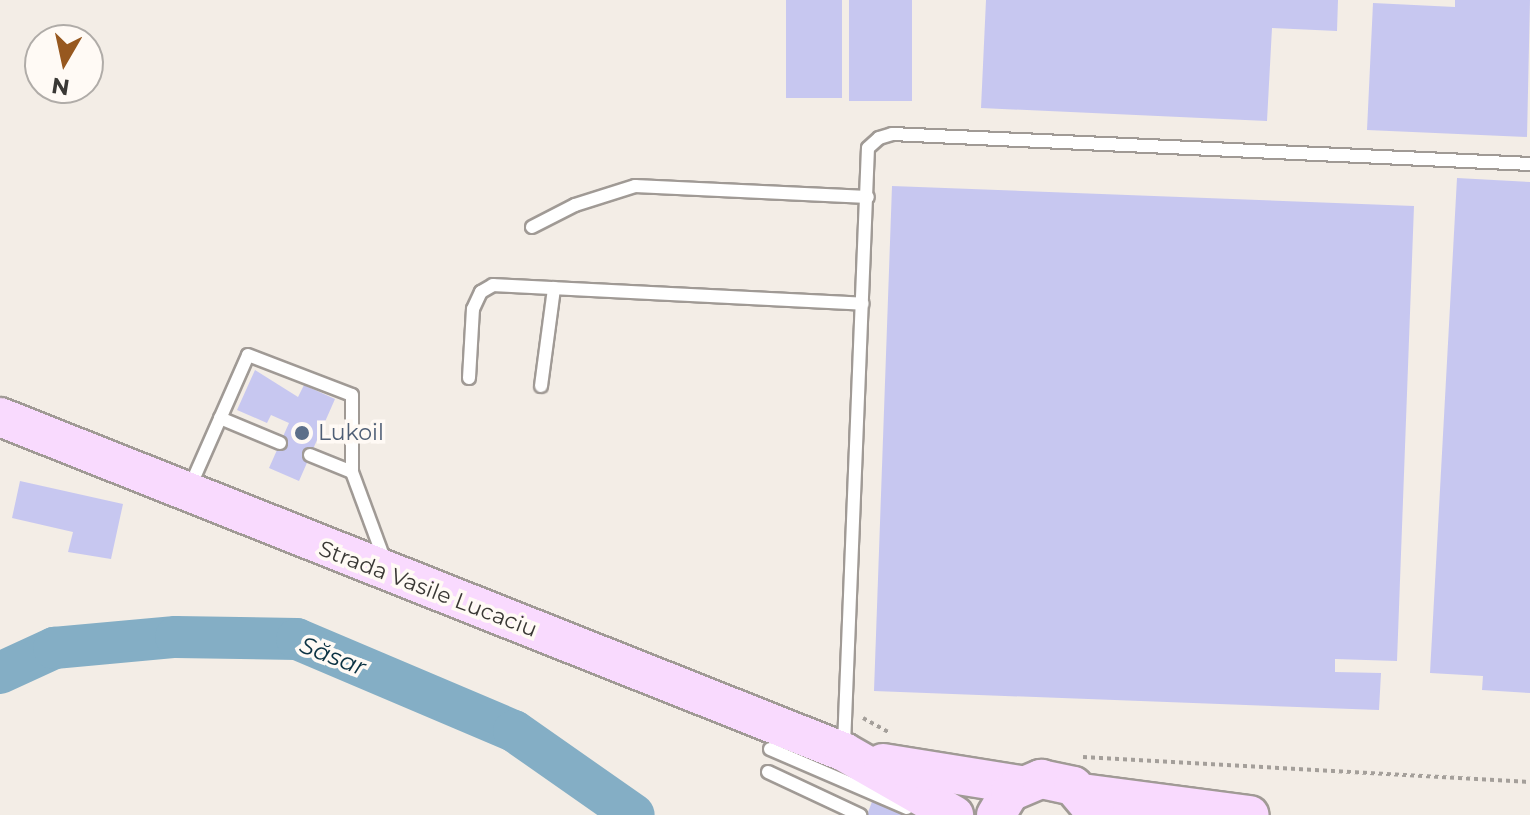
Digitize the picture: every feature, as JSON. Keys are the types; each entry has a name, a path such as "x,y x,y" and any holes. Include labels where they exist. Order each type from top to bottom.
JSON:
{"main road":[{"name":"Strada Vasile Lucaciu","path":"0,417 391,576 850,755 1020,785 1052,779 1089,804"},
{"name":"Strada Vasile Lucaciu","path":"850,755 924,809"},
{"path":"996,815 1020,785"},
{"path":"1089,804 1250,815"}],"lane":[{"path":"850,755 845,715 868,148 892,134 1530,164"},
{"path":"532,227 635,186 868,197"},
{"path":"469,378 473,309 481,292 493,285 863,304"},
{"path":"541,386 554,288"},
{"path":"187,494 248,355 352,395 352,472 391,576"},
{"path":"220,418 280,443"},
{"path":"310,455 352,472"},
{"path":"770,749 924,809"},
{"path":"768,772 860,815"}],"path":[{"path":"845,715 868,719 895,737"},
{"path":"1067,757 1530,782"}],"building":[{"path":"786,0 842,0 842,98 786,98"},
{"path":"849,0 912,0 912,101 849,101"},
{"path":"986,0 1338,0 1337,31 1272,28 1267,121 981,108"},
{"path":"1455,0 1530,0 1527,137 1367,130 1373,3 1455,7"},
{"path":"1457,178 1530,182 1530,693 1482,690 1483,676 1430,673"},
{"path":"892,186 1414,206 1397,661 1335,659 1335,672 1381,673 1379,710 874,691"},
{"name":"Lukoil","path":"255,370 298,397 304,385 335,399 299,481 269,468 289,423 271,415 267,423 237,410"},
{"path":"20,481 123,504 111,559 68,552 73,532 12,518"},
{"path":"873,799 904,811 902,815 867,815"}],"waterway":[{"name":"Săsar","path":"0,673 54,648 176,637 297,639 514,731 634,815"}],"place":[{"name":"Lukoil","path":"302,433"}]}
